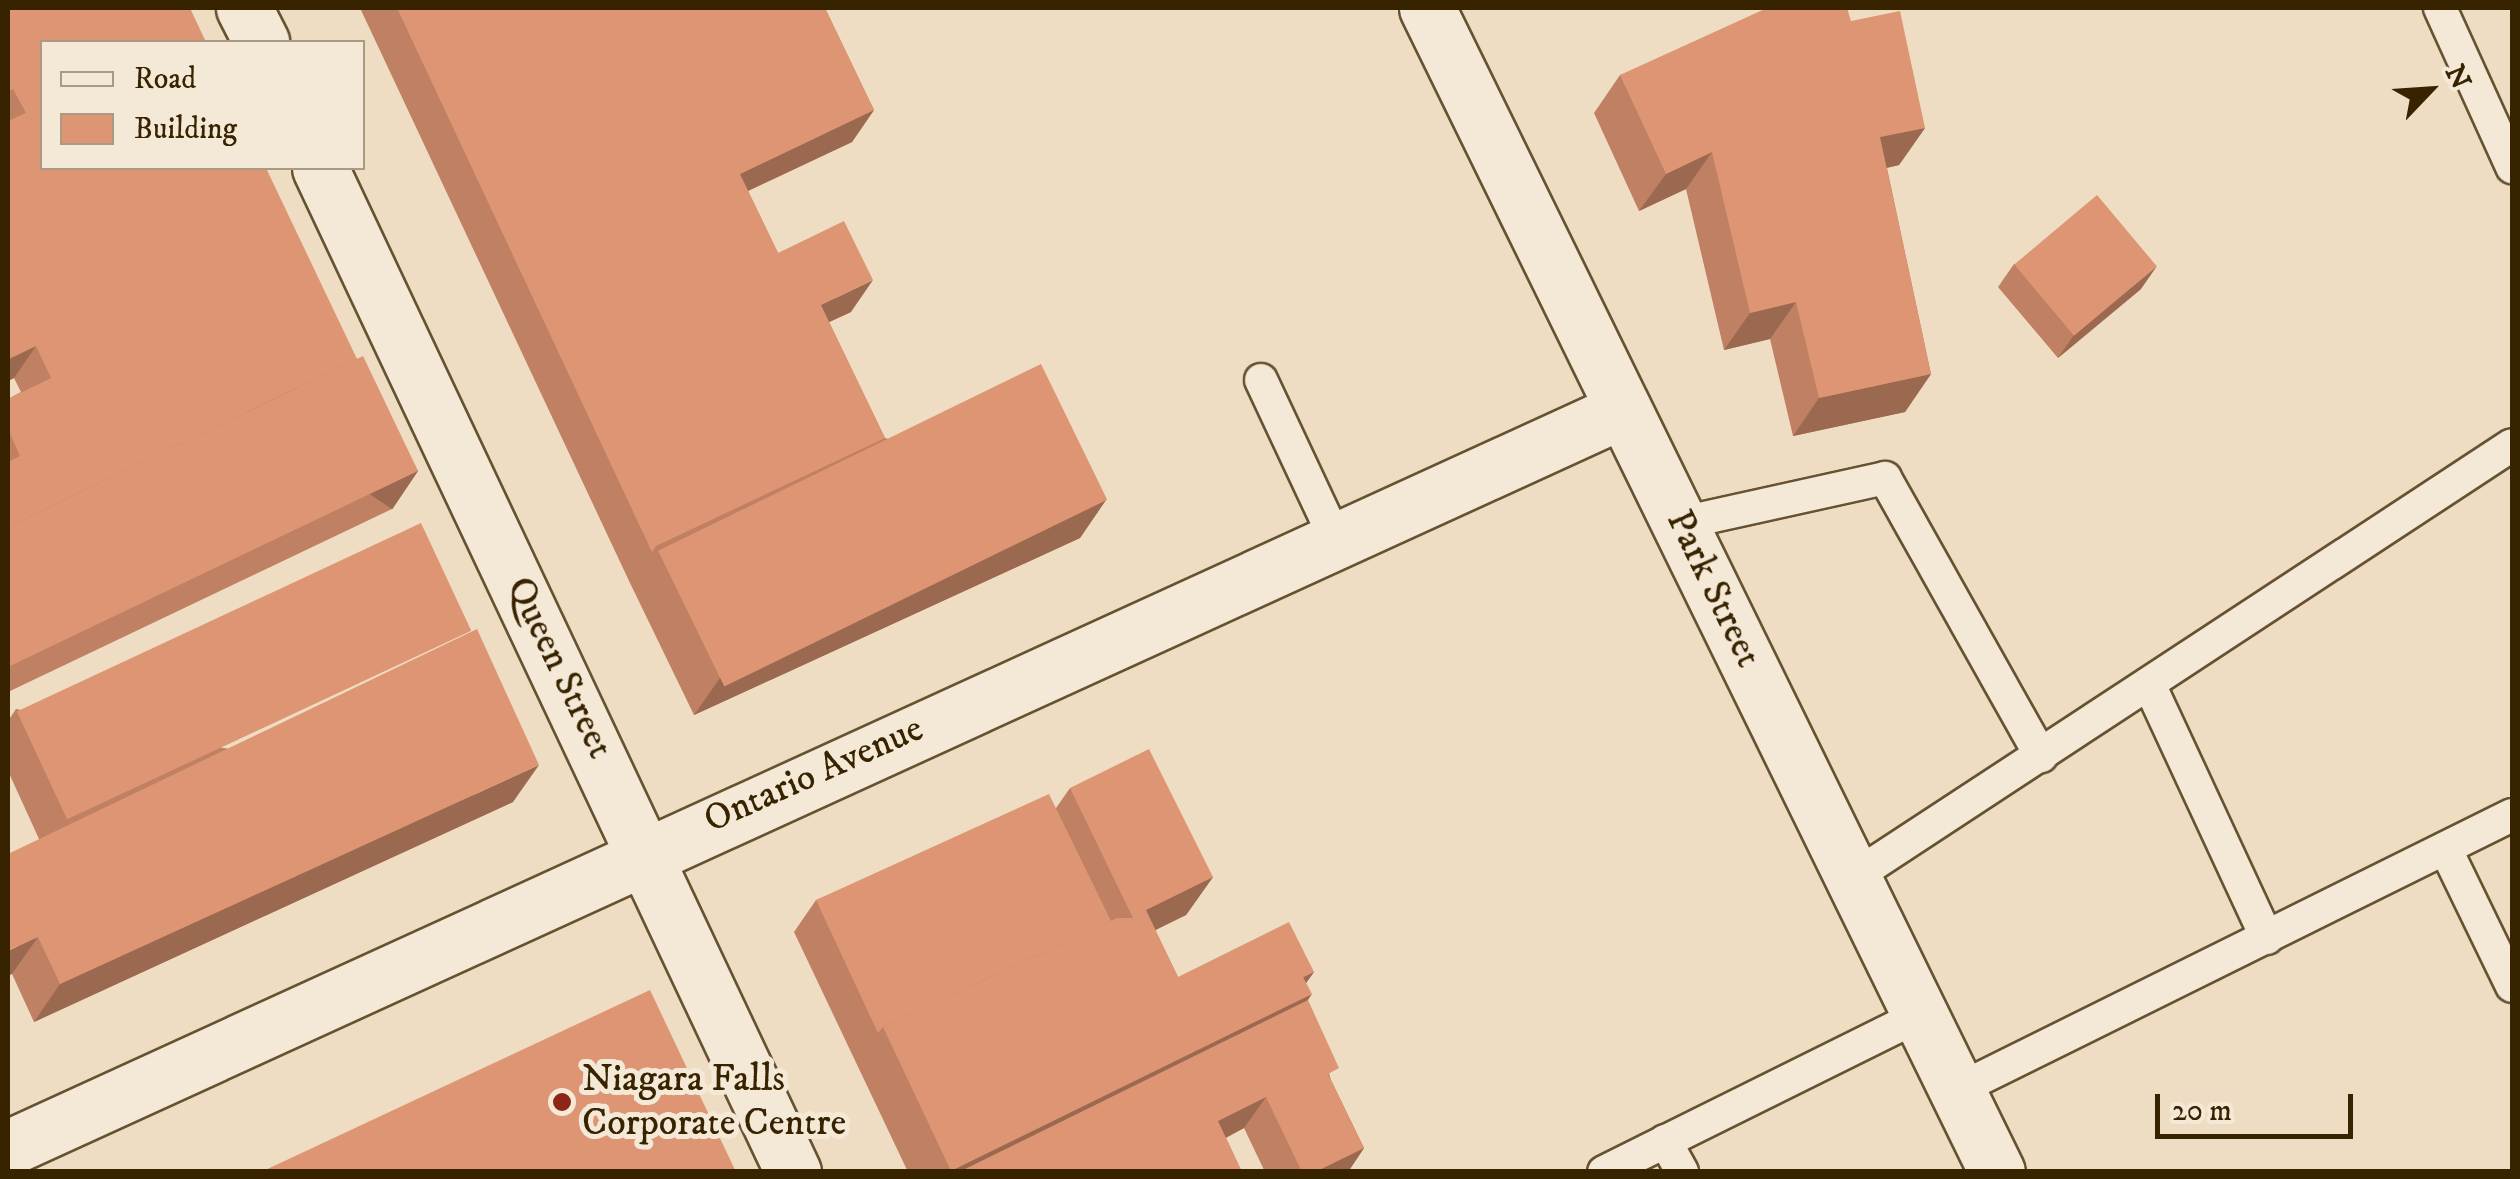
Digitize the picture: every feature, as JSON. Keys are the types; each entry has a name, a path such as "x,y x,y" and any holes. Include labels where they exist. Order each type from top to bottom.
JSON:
{"street":[{"path":"244,8 260,40"},
{"name":"Park Street","path":"1427,8 1997,1172"},
{"name":"Queen Street","path":"321,170 647,850 793,1172"},
{"name":"Ontario Avenue","path":"8,1148 647,850 1623,410"}],"lane":[{"path":"2440,8 2512,166"},
{"path":"1261,380 1336,540"},
{"path":"1852,878 2512,445"},
{"path":"1682,523 1885,478 2041,756"},
{"path":"2150,684 2267,938"},
{"path":"1958,1090 2512,815"},
{"path":"2446,850 2512,986"},
{"path":"1604,1172 1920,1014"},
{"path":"1665,1141 1682,1172"}],"building":[{"path":"8,8 190,8 205,40 40,40 40,170 267,170 357,359 8,527 8,462 20,456 8,429 8,399 51,378 36,346 8,359 8,121 26,113 13,89 8,92"},
{"path":"397,8 825,8 874,110 740,174 778,253 844,221 873,280 821,305 885,438 656,546 652,552"},
{"path":"1767,8 1847,8 1851,21 1900,11 1925,128 1880,137 1931,374 1819,398 1796,302 1750,313 1712,152 1666,174 1620,75"},
{"path":"2097,195 2157,266 2074,336 2014,264"},
{"path":"363,356 418,471 8,667 8,527"},
{"path":"1041,364 1107,500 724,686 658,551"},
{"path":"421,523 471,631 67,819 17,711"},
{"path":"477,629 539,765 60,984 38,937 8,951 8,854"},
{"path":"1149,749 1213,877 1146,910 1178,977 1289,922 1314,972 1303,977 1312,994 951,1171 883,1027 1117,918 1133,918 1070,788"},
{"path":"1049,794 1111,921 883,1027 878,1033 816,900"},
{"path":"650,990 736,1172 261,1172"},
{"path":"1308,1000 1339,1068 1328,1074 1364,1148 1315,1172 1302,1172 1266,1097 1218,1121 1242,1172 959,1172"}],"place":[{"name":"Niagara Falls Corporate Centre","path":"562,1102"}]}
